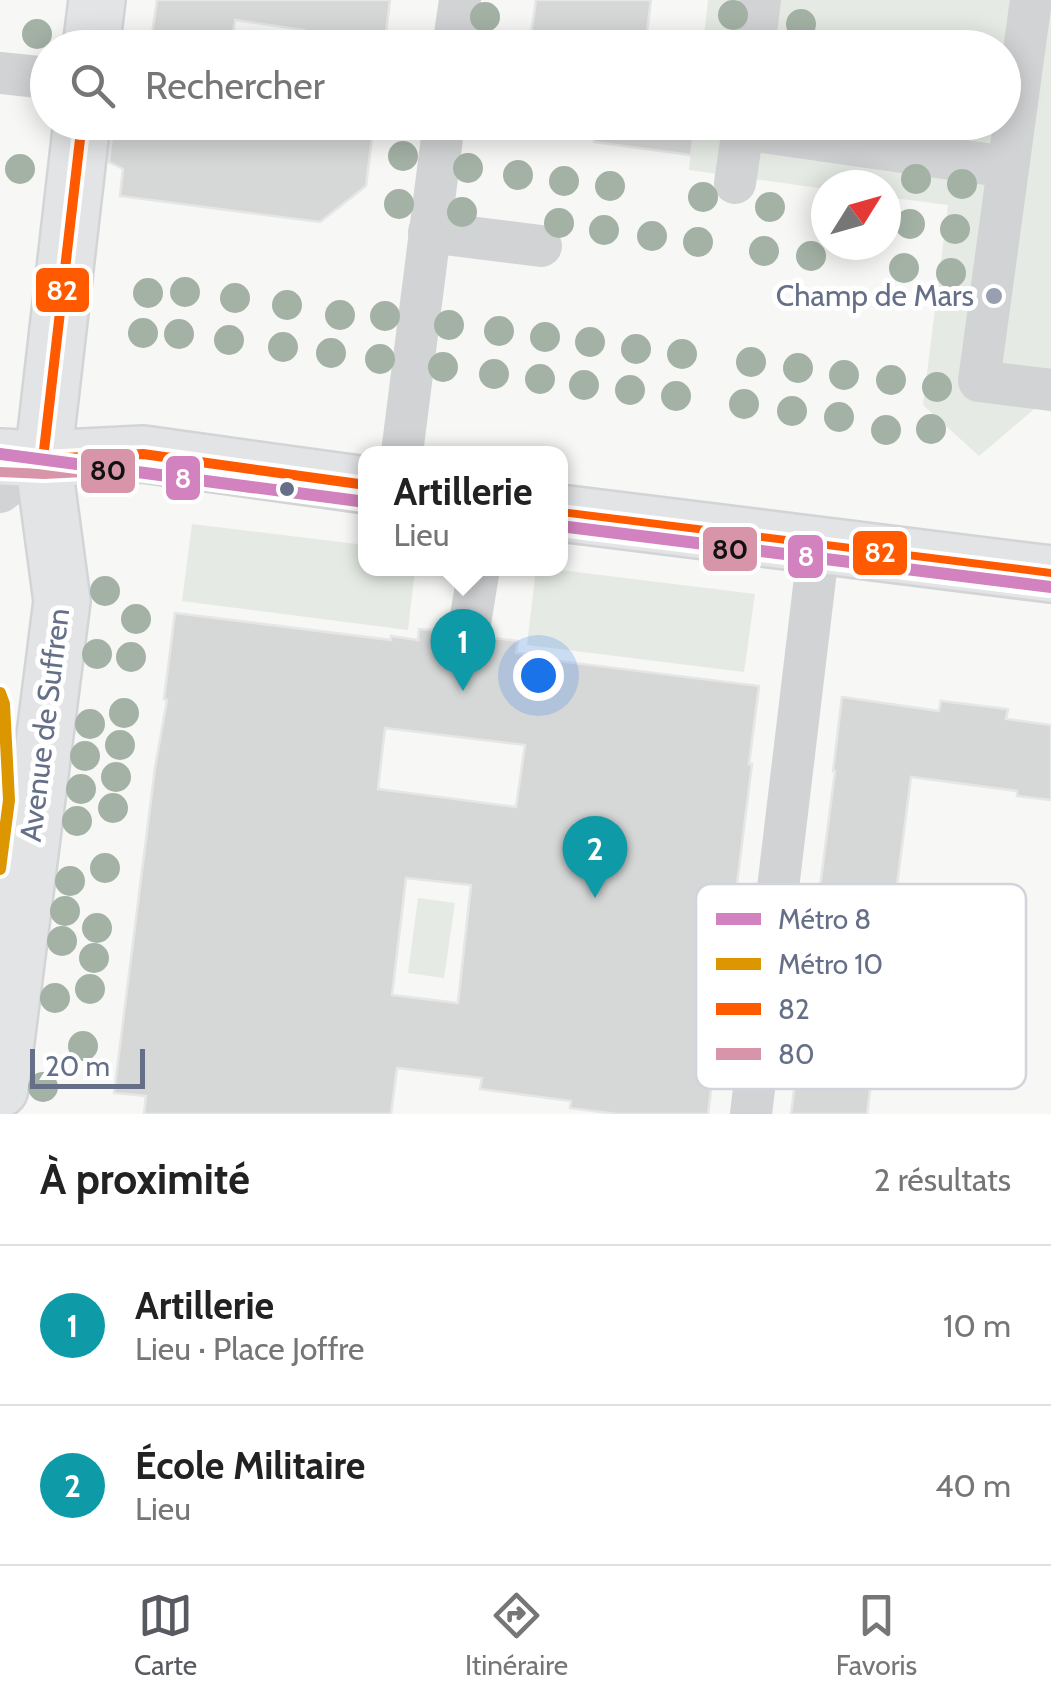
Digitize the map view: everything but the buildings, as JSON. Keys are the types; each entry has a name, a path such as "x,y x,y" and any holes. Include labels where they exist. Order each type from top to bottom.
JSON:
{"main road":[{"path":"93,30 97,0"},
{"name":"Avenue de Suffren","path":"0,1087 62,602 21,458 79,140"},
{"path":"21,458 143,454 358,484"},
{"path":"568,514 1051,574"}],"street":[{"path":"456,30 460,0"},
{"path":"756,30 760,0"},
{"path":"1021,70 1031,0"},
{"path":"0,73 30,76"},
{"path":"403,446 442,140"},
{"path":"735,183 741,140"},
{"path":"831,140 1007,168"},
{"path":"1011,140 980,381 1051,390"},
{"path":"427,246 540,258"},
{"path":"0,492 21,458"},
{"path":"779,884 820,546"},
{"path":"468,635 478,576"},
{"path":"751,1114 754,1089"}],"shaded area":[{"name":"Champ de Mars","path":"708,0 1051,0 1051,405 1040,404 979,456 923,405 948,205 901,199 901,170 811,170 811,187 689,170 692,140 1021,140 1021,30 705,30"},
{"path":"192,524 358,544 358,576 414,576 408,630 182,601"},
{"path":"568,571 755,594 744,672 527,645 535,576 568,576"},
{"path":"418,898 455,903 444,978 408,973"}],"metro line":[{"name":"8","path":"0,454 358,501"},
{"name":"8","path":"568,527 1051,587"},
{"name":"10","path":"0,693 4,704 9,800 0,869"}],"transit line":[{"name":"82","path":"43,459 80,140"},
{"name":"82","path":"43,459 143,454 358,484"},
{"name":"80","path":"0,472 142,469 358,499"},
{"name":"82","path":"568,514 1051,574"},
{"name":"80","path":"568,529 1049,589"}],"place":[{"name":"Champ de Mars","path":"994,296"},
{"name":"Artillerie","path":"463,691"},
{"name":"École Militaire","path":"595,898"}]}
